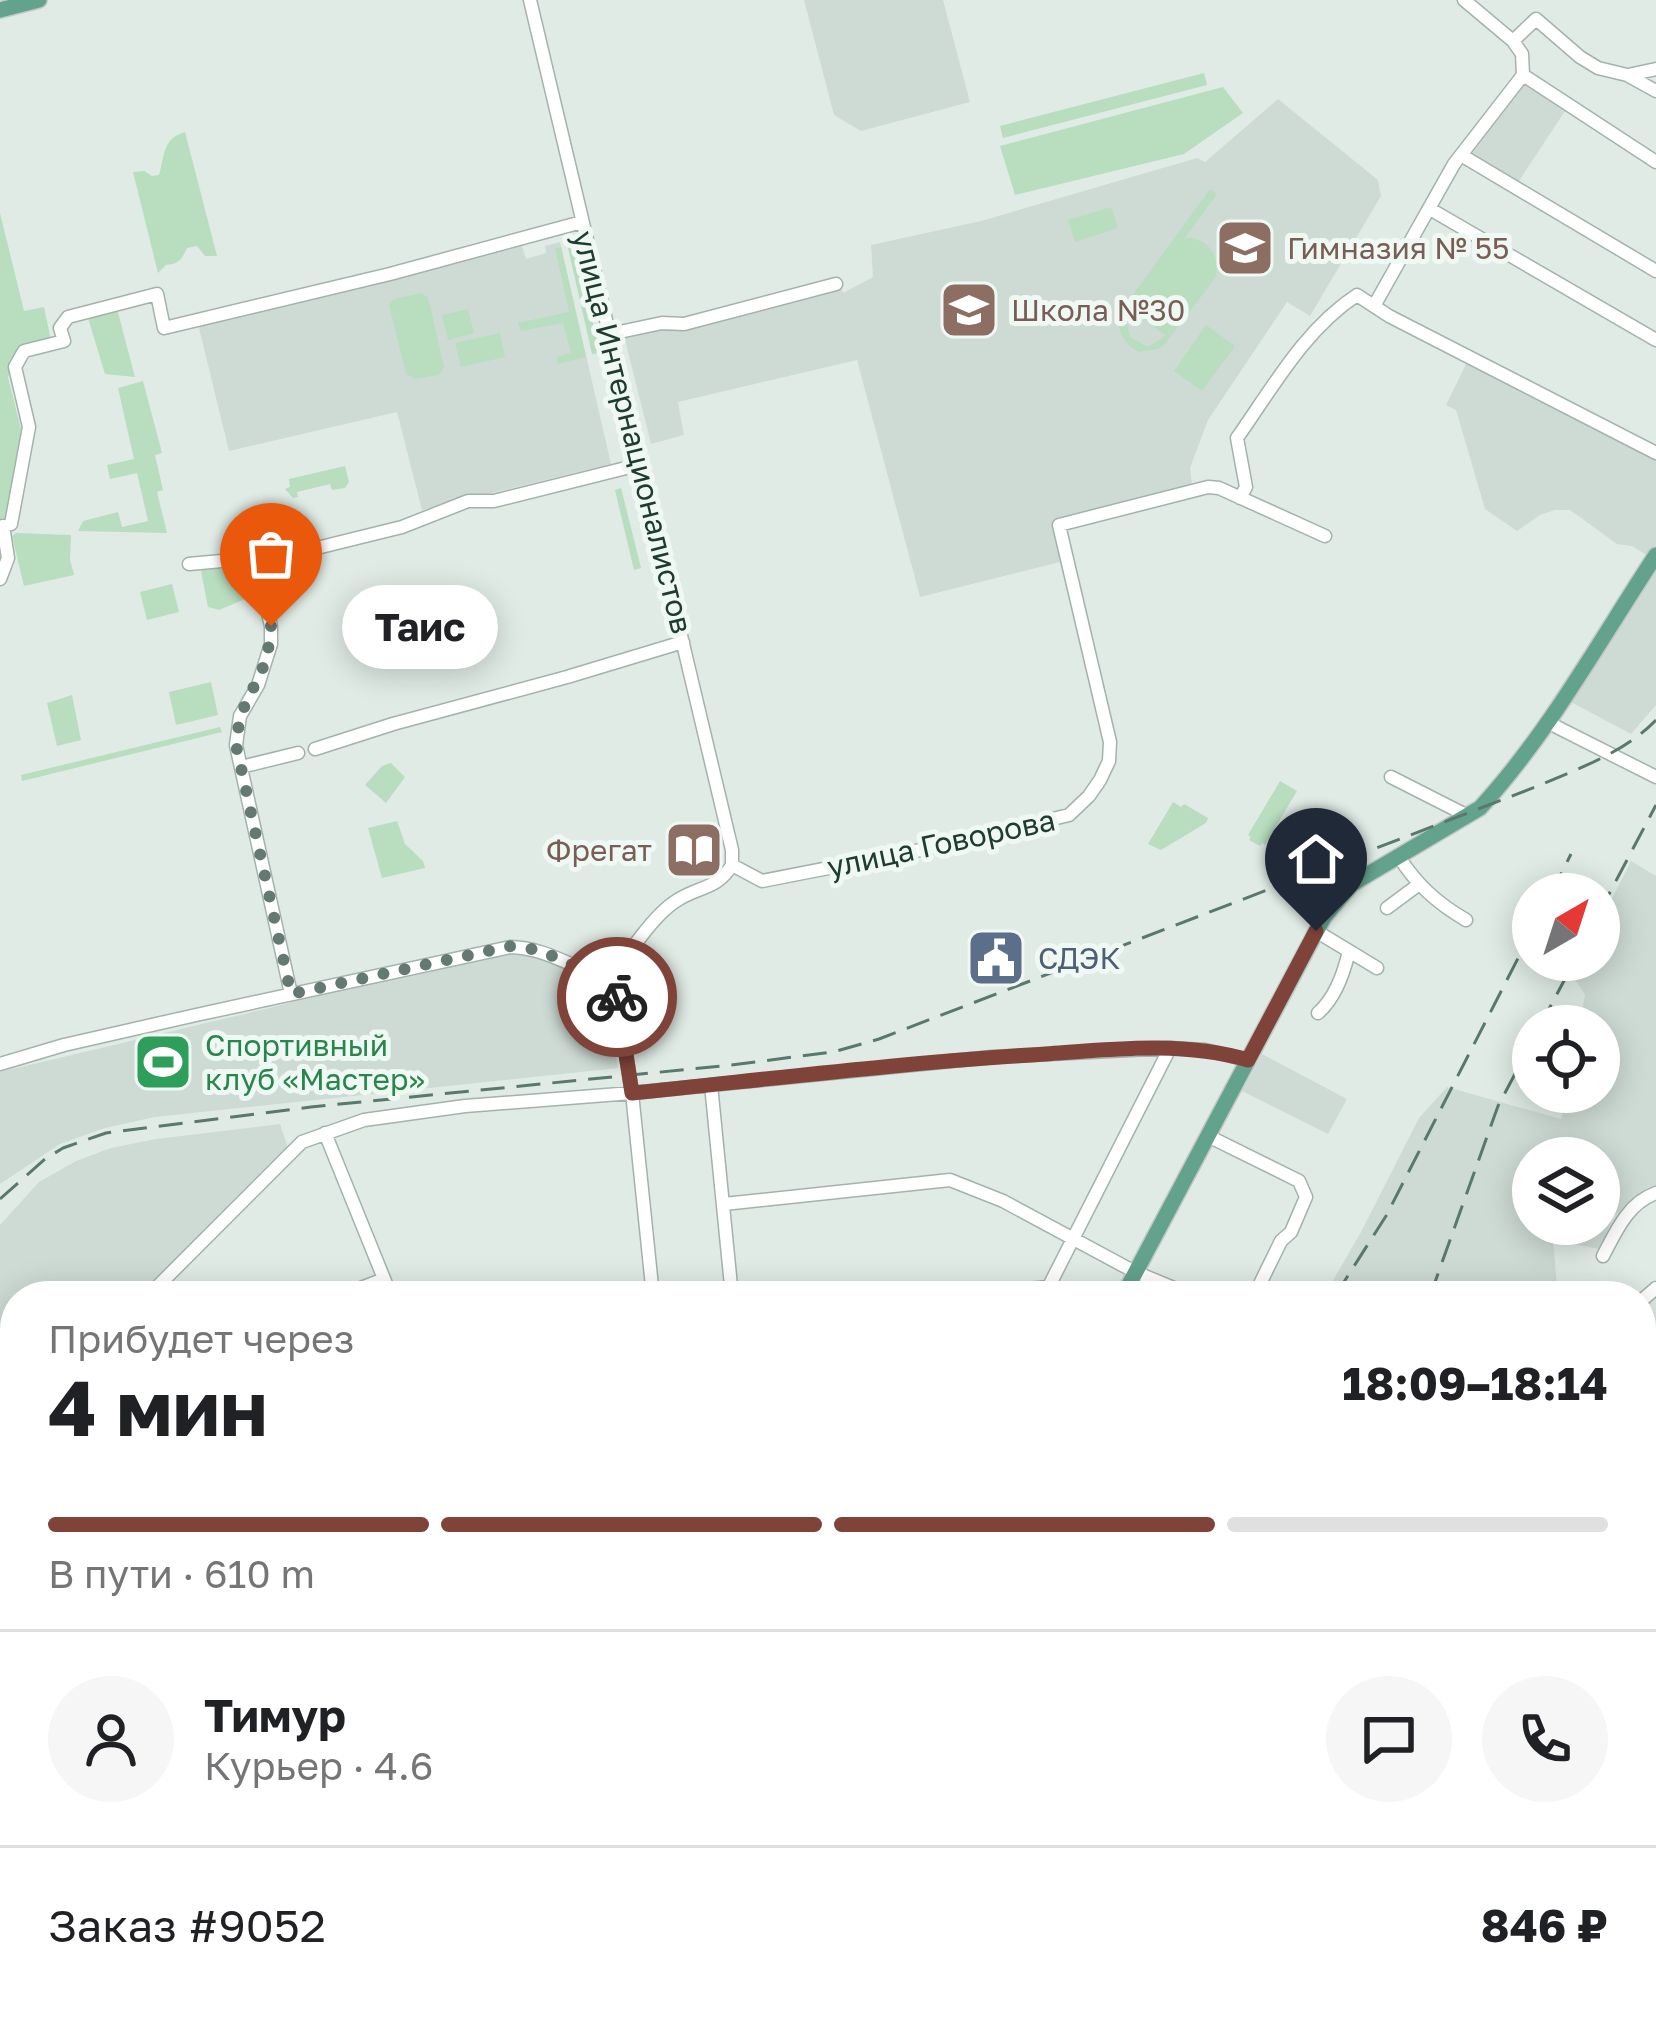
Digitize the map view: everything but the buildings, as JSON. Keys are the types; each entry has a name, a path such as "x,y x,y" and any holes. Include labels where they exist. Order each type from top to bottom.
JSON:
{"main road":[{"path":"0,10 39,0"},
{"path":"1131,1281 1324,917 1352,885 1470,814 1497,790 1656,555"}],"street":[{"name":"улица Интернационалистов","path":"530,0 732,865"},
{"path":"1374,306 1461,155 1522,75 1522,54 1514,41 1464,0"},
{"path":"1514,41 1536,19 1598,68 1628,75 1656,91"},
{"path":"1628,75 1656,69"},
{"path":"1522,75 1656,162"},
{"path":"1461,155 1656,271"},
{"path":"1430,208 1656,340"},
{"path":"0,579 8,558 2,526 11,524 29,427 15,367 24,352 64,341 60,328 68,317 157,294 164,328 582,222"},
{"path":"610,334 662,323 684,324 836,284"},
{"path":"1324,536 1240,498 1246,488 1238,438 1314,331 1358,295 1408,326 1656,453"},
{"path":"189,564 256,562 402,527 468,501 494,501 642,464"},
{"name":"улица Говорова","path":"732,865 762,881 1069,815 1100,780 1110,742 1059,525 1208,488 1240,498"},
{"path":"256,562 271,644 240,716 236,745 291,994"},
{"path":"316,748 683,642"},
{"path":"1547,722 1656,777"},
{"path":"242,766 298,753"},
{"path":"1391,777 1470,814"},
{"path":"1399,856 1418,885 1466,920"},
{"path":"651,1281 632,1093 614,977 672,902 724,879 732,865"},
{"path":"1387,908 1418,885"},
{"path":"1316,931 1377,968"},
{"path":"0,1064 511,946 541,950 614,977"},
{"path":"1318,1013 1337,987 1349,951"},
{"path":"1051,1281 1169,1048"},
{"path":"163,1281 302,1142 364,1120 465,1106 992,1057 1169,1048 1248,1060"},
{"path":"711,1085 731,1281"},
{"path":"325,1133 384,1279 379,1281"},
{"path":"1208,1136 1299,1181 1306,1197 1291,1232 1259,1281"},
{"path":"724,1204 950,1180 1003,1201 1157,1281"},
{"path":"1603,1256 1622,1220 1656,1193"}],"shaded area":[{"path":"804,0 943,0 970,102 861,131 834,115"},
{"path":"1523,81 1567,108 1517,184 1466,154"},
{"path":"1278,99 1378,180 1381,196 1310,316 1287,302 1208,420 1190,468 1192,484 1055,525 1064,561 920,597 857,360 678,402 684,435 651,444 624,336 838,277 843,293 873,277 871,245 981,221 1197,158 1205,162"},
{"path":"560,242 611,464 422,510 397,412 229,451 202,326 522,246 526,259"},
{"path":"1467,362 1656,458 1656,545 1648,556 1617,544 1570,510 1540,515 1517,531 1485,509 1456,410 1446,405"},
{"path":"1656,568 1656,705 1631,734 1571,702"},
{"path":"1631,861 1656,876 1656,1186 1620,1211 1620,1137 1512,1137 1512,1245 1553,1245 1557,1281 1333,1281 1419,1118 1447,1087 1512,1105 1512,1113 1561,1119 1562,1113 1620,1113 1620,1005 1583,1005 1585,995 1576,981 1620,981 1620,883"},
{"path":"512,953 540,956 602,984 618,1068 155,1117 60,1144 0,1184 0,1072 312,995"},
{"path":"1262,1054 1347,1099 1328,1134 1242,1091"},
{"path":"280,1124 289,1151 158,1281 0,1281 0,1225 39,1182 111,1148"}],"green space":[{"path":"1204,73 1207,85 1003,138 1000,126"},
{"path":"1223,87 1243,113 1184,154 1015,195 1000,146"},
{"path":"185,132 217,256 205,256 197,246 187,248 180,260 158,273 133,172 159,175 168,143"},
{"path":"1210,189 1217,194 1185,238 1210,248 1216,277 1165,344 1138,352 1132,348 1120,329 1121,311","holes":["1133,311 1165,335 1148,347 1130,337 1127,323"]},
{"path":"1111,207 1118,228 1075,242 1068,220"},
{"path":"0,213 24,311 44,307 51,341 23,347 8,377 21,429 7,518 0,519"},
{"path":"573,237 600,353 592,354 566,239"},
{"path":"561,247 586,357 558,364 557,357 571,353 563,323 521,331 518,323 569,312 555,248"},
{"path":"421,293 428,297 444,367 439,375 415,379 406,374 389,305 394,299"},
{"path":"117,309 135,377 105,374 88,318"},
{"path":"468,309 474,333 448,340 442,315"},
{"path":"1206,325 1235,346 1202,391 1174,371"},
{"path":"500,333 505,357 461,367 455,343"},
{"path":"143,381 162,453 155,455 163,490 157,492 167,533 78,531 83,521 118,512 122,527 148,521 137,473 110,479 107,465 134,459 118,388"},
{"path":"345,466 349,482 345,488 332,490 330,484 297,492 298,497 293,498 285,489 290,487 289,479"},
{"path":"621,488 641,568 634,570 615,490"},
{"path":"71,535 74,575 24,586 12,536"},
{"path":"211,566 234,577 245,599 219,610 208,607 201,571"},
{"path":"172,584 179,612 147,620 140,592"},
{"path":"211,682 218,715 176,725 169,692"},
{"path":"72,695 81,740 57,746 47,703"},
{"path":"220,727 222,732 22,781 21,775"},
{"path":"391,763 405,777 386,803 365,785"},
{"path":"1280,781 1297,791 1260,846 1248,835"},
{"path":"1173,802 1208,818 1161,850 1148,844"},
{"path":"397,821 405,844 425,868 382,878 368,828"}],"railway":[{"path":"0,1199 45,1159 106,1133 311,1107 731,1065 833,1052 879,1039 1538,786 1615,751 1656,720"},
{"path":"1620,873 1656,805"},
{"path":"1562,873 1571,854"},
{"path":"1345,1281 1386,1216 1512,970"},
{"path":"1551,1005 1564,981"},
{"path":"1435,1281 1498,1106 1512,1080"}],"way so far":[{"path":"271,626 267,659 240,716 236,745 291,994 511,946 541,950 614,977 617,997"}],"place":[{"name":"Гимназия № 55","path":"1245,248"},
{"name":"Школа №30","path":"969,310"},
{"name":"Таис","path":"271,626"},
{"name":"Фрегат","path":"694,850"},
{"name":"СДЭК","path":"996,958"},
{"name":"Спортивный клуб «Мастер»","path":"163,1062"}],"route":[{"path":"617,997 632,1093 992,1057 1123,1049 1204,1050 1248,1060 1316,931"}]}
